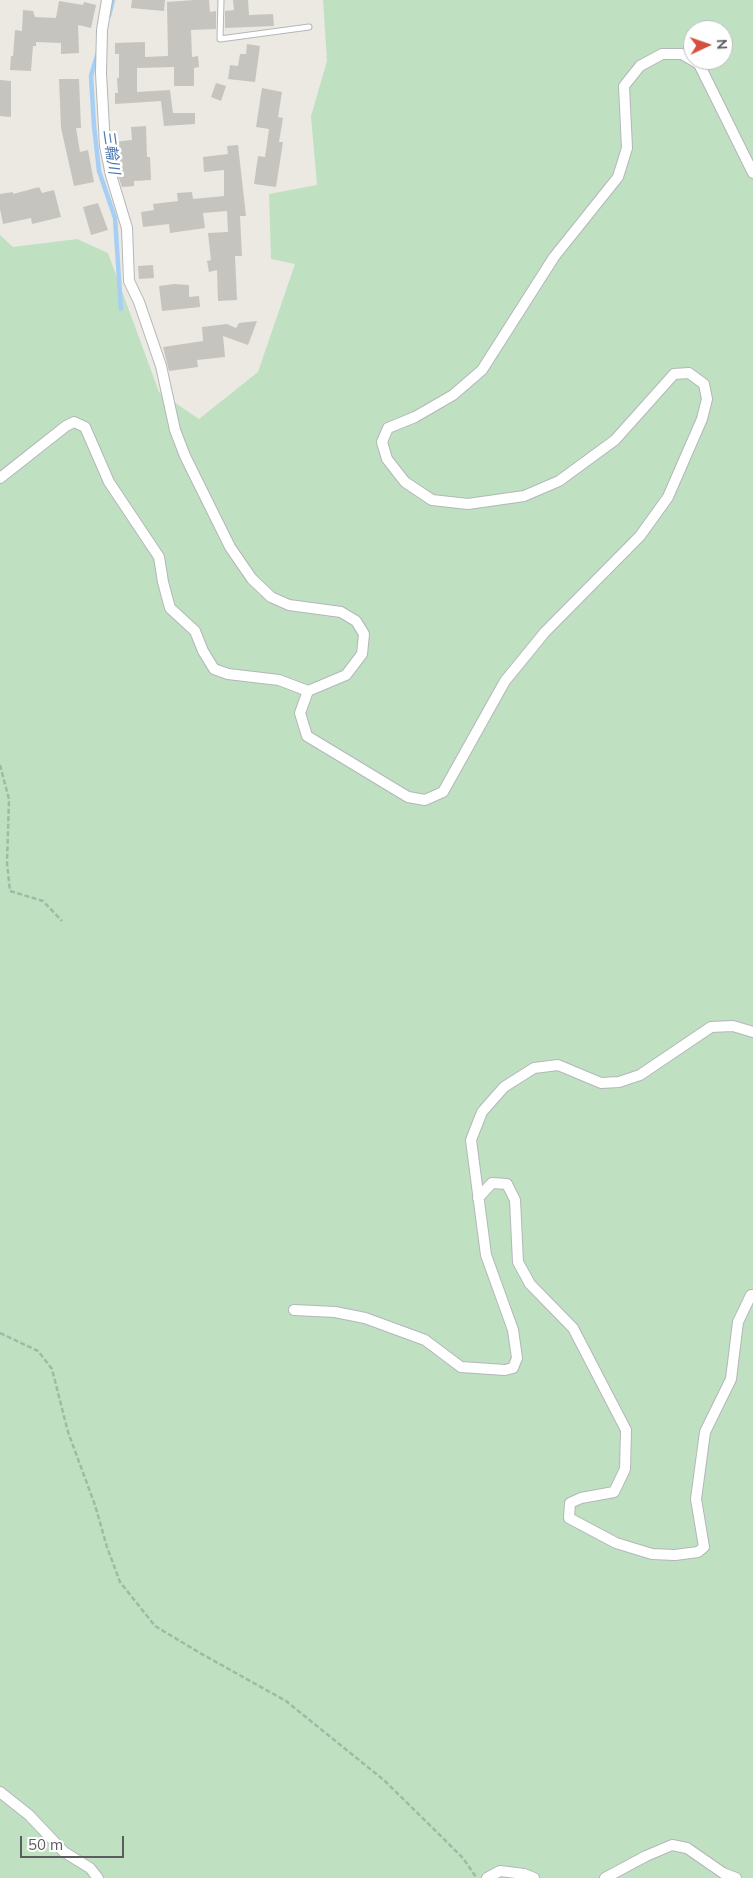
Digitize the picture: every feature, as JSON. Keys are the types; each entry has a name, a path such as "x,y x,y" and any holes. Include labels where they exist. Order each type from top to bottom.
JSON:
{"street":[{"path":"0,478 66,426 74,422 85,428 109,482 159,557 170,608 195,632 202,651 214,669 228,674 279,680 308,691 346,676 362,654 364,634 356,620 341,612 289,605 271,597 252,579 230,547 185,456 175,430 161,366 139,302 129,281 127,228 111,175 105,146 101,73 102,30 107,0"},
{"path":"308,691 300,713 307,736 408,797 425,800 443,792 504,681 545,632 640,536 668,497 702,419 708,399 704,384 689,373 674,374 615,440 559,481 524,496 468,504 432,500 405,482 388,459 382,442 388,428 416,417 453,395 482,370 554,257 618,177 627,148 624,86 640,66 662,54 682,54 699,64 753,173"},
{"path":"294,1310 335,1312 364,1318 425,1340 461,1367 505,1370 513,1368 517,1358 513,1330 486,1255 478,1198 471,1140 482,1112 504,1087 534,1068 558,1065 601,1083 619,1082 640,1075 711,1027 733,1026 753,1032"},
{"path":"478,1198 492,1182 507,1184 514,1200 518,1262 530,1284 573,1328 626,1430 625,1469 614,1492 581,1498 570,1503 569,1518 616,1543 652,1554 675,1555 698,1552 704,1547 696,1499 705,1432 731,1379 738,1322 751,1295 753,1295"},
{"path":"0,1792 29,1815 64,1852 90,1868 98,1878"},
{"path":"605,1878 646,1856 672,1845 687,1848 723,1873 736,1878"},
{"path":"487,1878 500,1872 524,1874 534,1878"}],"lane":[{"path":"221,0 220,39 309,27"}],"path":[{"path":"0,765 9,799 8,864 10,891 43,901 62,921"},
{"path":"0,1333 38,1351 52,1369 68,1432 95,1505 107,1547 120,1582 156,1626 286,1701 385,1781 463,1858 477,1878"}],"green space":[{"path":"323,0 753,0 753,1878 0,1878 0,235 13,247 77,239 108,253 159,392 199,419 258,372 295,264 271,259 269,194 317,185 311,116 327,61"}],"building":[{"path":"132,0 165,0 164,11 131,8"},
{"path":"209,0 210,12 216,11 216,29 191,30 192,57 198,56 199,67 194,68 194,86 174,86 174,67 137,68 137,92 170,90 173,113 195,113 195,124 164,126 161,101 115,104 115,93 118,93 119,54 115,54 115,43 145,42 145,57 168,56 167,2"},
{"path":"233,0 248,0 249,15 273,14 274,26 225,28 225,11 234,10"},
{"path":"59,1 83,5 84,2 96,5 91,28 78,25 79,53 61,54 61,43 36,42 36,46 33,46 31,71 10,70 15,30 22,31 23,10 33,11 35,17 56,18"},
{"path":"247,44 260,46 255,82 228,79 230,65 238,66 240,54 246,54"},
{"path":"59,79 79,79 81,128 76,128 80,152 88,150 94,182 74,186 61,128"},
{"path":"0,80 11,81 11,117 0,116"},
{"path":"216,83 226,86 221,101 211,97"},
{"path":"262,88 282,92 278,117 283,118 279,142 283,142 276,187 254,184 258,156 265,157 269,129 256,127"},
{"path":"146,126 147,157 150,157 151,180 134,181 134,186 122,187 118,175 117,154 114,154 113,142 132,140 131,127"},
{"path":"238,145 246,216 240,216 242,256 235,256 237,300 218,301 217,270 209,272 207,261 211,260 208,233 228,232 227,211 203,213 205,228 170,233 169,224 143,227 141,212 154,210 153,204 178,201 177,193 192,192 193,199 224,196 224,170 204,172 203,157 228,154 227,146"},
{"path":"39,187 42,193 54,190 61,217 32,224 31,218 3,224 0,194 13,192 13,194"},
{"path":"98,203 108,230 91,235 83,207"},
{"path":"153,265 154,278 139,279 138,266"},
{"path":"189,285 189,297 199,296 200,307 162,311 159,286"},
{"path":"257,321 248,345 223,336 225,357 197,360 198,367 169,371 163,347 203,341 202,327 227,324 236,328 239,323"}],"waterway":[{"name":"三輪川","path":"109,16 113,0"},
{"name":"三輪川","path":"98,52 91,76 94,126 99,171 115,218 121,309"}]}
